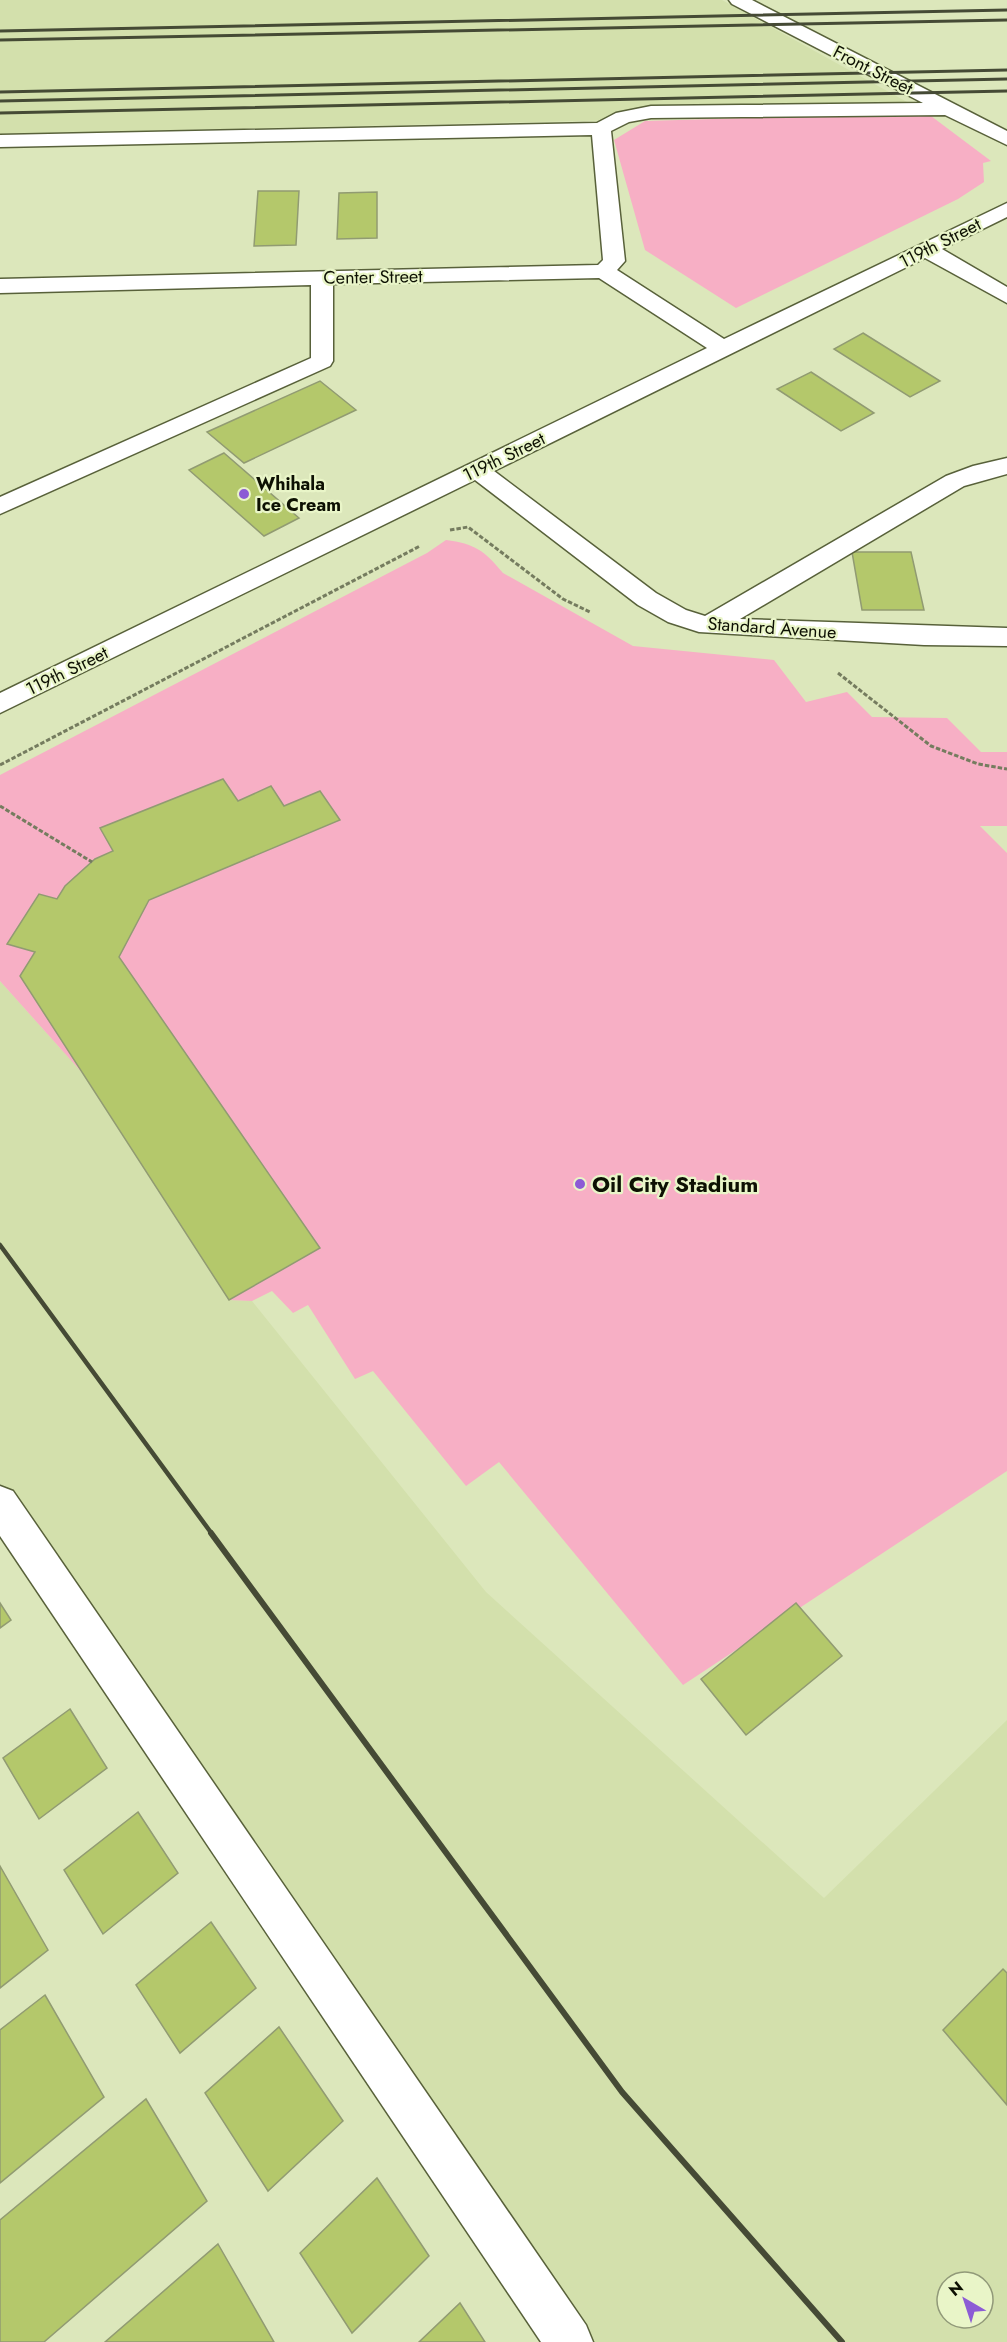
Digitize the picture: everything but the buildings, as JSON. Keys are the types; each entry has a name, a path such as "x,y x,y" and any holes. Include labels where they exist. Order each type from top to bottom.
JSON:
{"street":[{"name":"Front Street","path":"738,0 1007,139"},
{"path":"0,141 601,129 623,117 651,112 948,109"},
{"path":"601,129 614,261 604,271 724,349"},
{"name":"119th Street","path":"0,704 1007,209"},
{"path":"927,250 1007,296"},
{"name":"Center Street","path":"0,286 604,271"},
{"path":"0,506 322,361 322,278"},
{"path":"708,626 955,481 982,471 1007,466"},
{"name":"Standard Avenue","path":"478,471 647,599 677,616 708,626 917,636 1007,637"},
{"path":"0,1504 569,2342"}],"path":[{"path":"0,765 426,542"},
{"path":"831,668 931,746 978,764 1007,769"},
{"path":"0,806 92,862"}],"shaded area":[{"path":"0,0 722,0 927,113 0,134"},
{"path":"927,113 991,161 983,163 984,182 958,199 736,308 645,250 614,140 645,121"},
{"name":"Oil City Stadium","path":"446,540 478,549 503,573 633,646 774,660 806,702 847,692 872,717 947,718 981,752 1007,752 1007,826 980,826 1007,853 1007,1471 683,1685 499,1462 466,1486 373,1371 355,1379 308,1305 293,1313 272,1291 252,1301 229,1300 85,1076 0,981 0,775 427,553"},
{"path":"0,981 85,1076 229,1300 252,1301 486,1592 824,1898 1007,1720 1007,2342 569,2342 0,1504"}],"railway":[{"path":"0,31 1007,10"},
{"path":"0,40 1007,20"},
{"path":"0,92 1007,70"},
{"path":"0,101 1007,79"},
{"path":"0,113 1007,91"},
{"path":"0,1245 212,1534"},
{"path":"211,1533 622,2092 842,2342"}],"place":[{"name":"Whihala Ice Cream","path":"244,494"},
{"name":"Oil City Stadium","path":"580,1184"}]}
